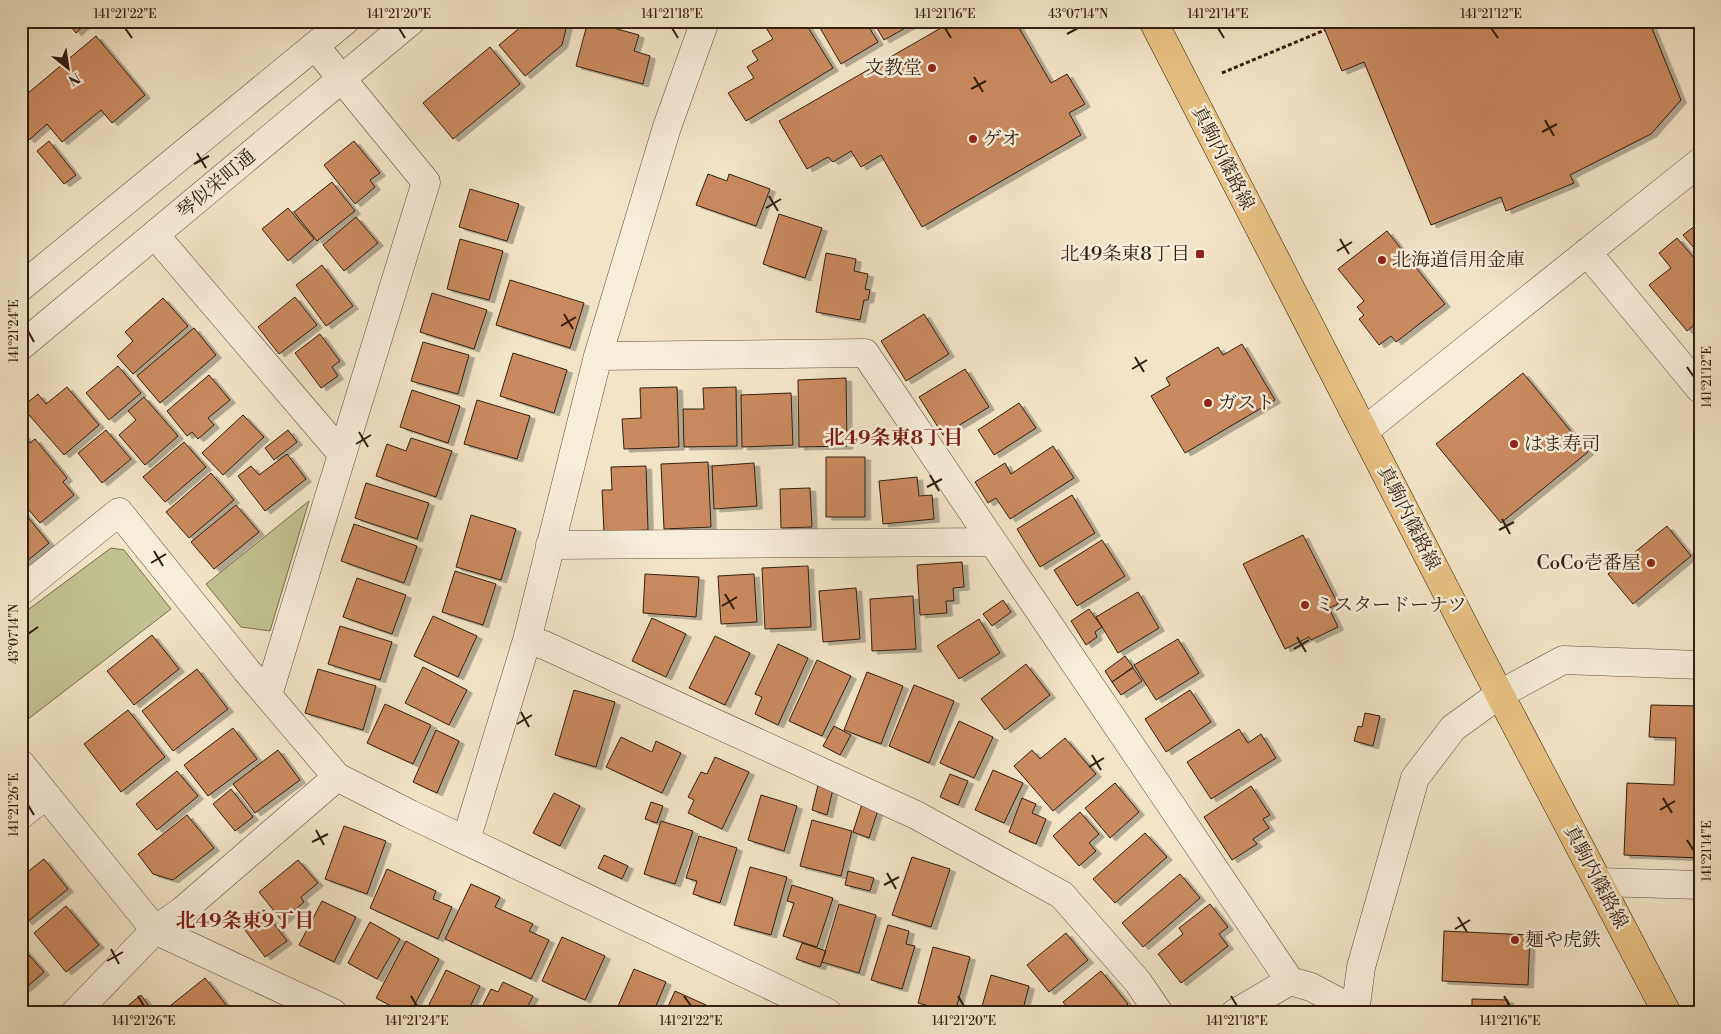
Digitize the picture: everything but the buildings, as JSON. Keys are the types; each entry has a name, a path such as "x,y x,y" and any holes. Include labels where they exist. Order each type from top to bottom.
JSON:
{"main road":[{"name":"真駒内篠路線","path":"1153,21 1500,694 1667,1013"}],"street":[{"path":"21,287 345,21"},
{"name":"琴似栄町通","path":"21,346 411,21"},
{"path":"466,840 527,640 598,356 667,127 705,21"},
{"path":"268,695 426,182 315,46"},
{"path":"1364,431 1700,162"},
{"path":"155,235 342,454"},
{"path":"1587,252 1700,389"},
{"path":"598,356 865,353 991,542 1290,981 1311,987 1356,1012 1361,967 1415,778 1453,728 1500,694 1563,660 1700,665"},
{"path":"21,591 118,512 337,777 828,1013"},
{"path":"550,545 991,542"},
{"path":"527,640 544,645 916,814 1062,895 1138,982 1159,1013"},
{"path":"21,764 155,930 333,1013"},
{"path":"75,1013 155,930 182,911 337,777"},
{"path":"21,815 46,795"},
{"path":"1599,882 1700,885"},
{"path":"1234,1013 1290,981"}],"path":[{"path":"1222,73 1325,30"}],"green space":[{"path":"309,501 270,631 241,627 206,584"},
{"path":"111,548 124,550 171,609 23,723 21,722 21,615"}],"place":[{"name":"文教堂","path":"932,68"},
{"name":"ゲオ","path":"973,139"},
{"name":"北49条東8丁目","path":"1200,254"},
{"name":"北海道信用金庫","path":"1382,260"},
{"name":"ガスト","path":"1208,403"},
{"name":"はま寿司","path":"1514,444"},
{"name":"CoCo壱番屋","path":"1651,563"},
{"name":"ミスタードーナツ","path":"1305,605"},
{"name":"麺や虎鉄","path":"1515,940"}],"district":[{"name":"北49条東8丁目","path":"894,438"},
{"name":"北49条東9丁目","path":"245,921"}]}
